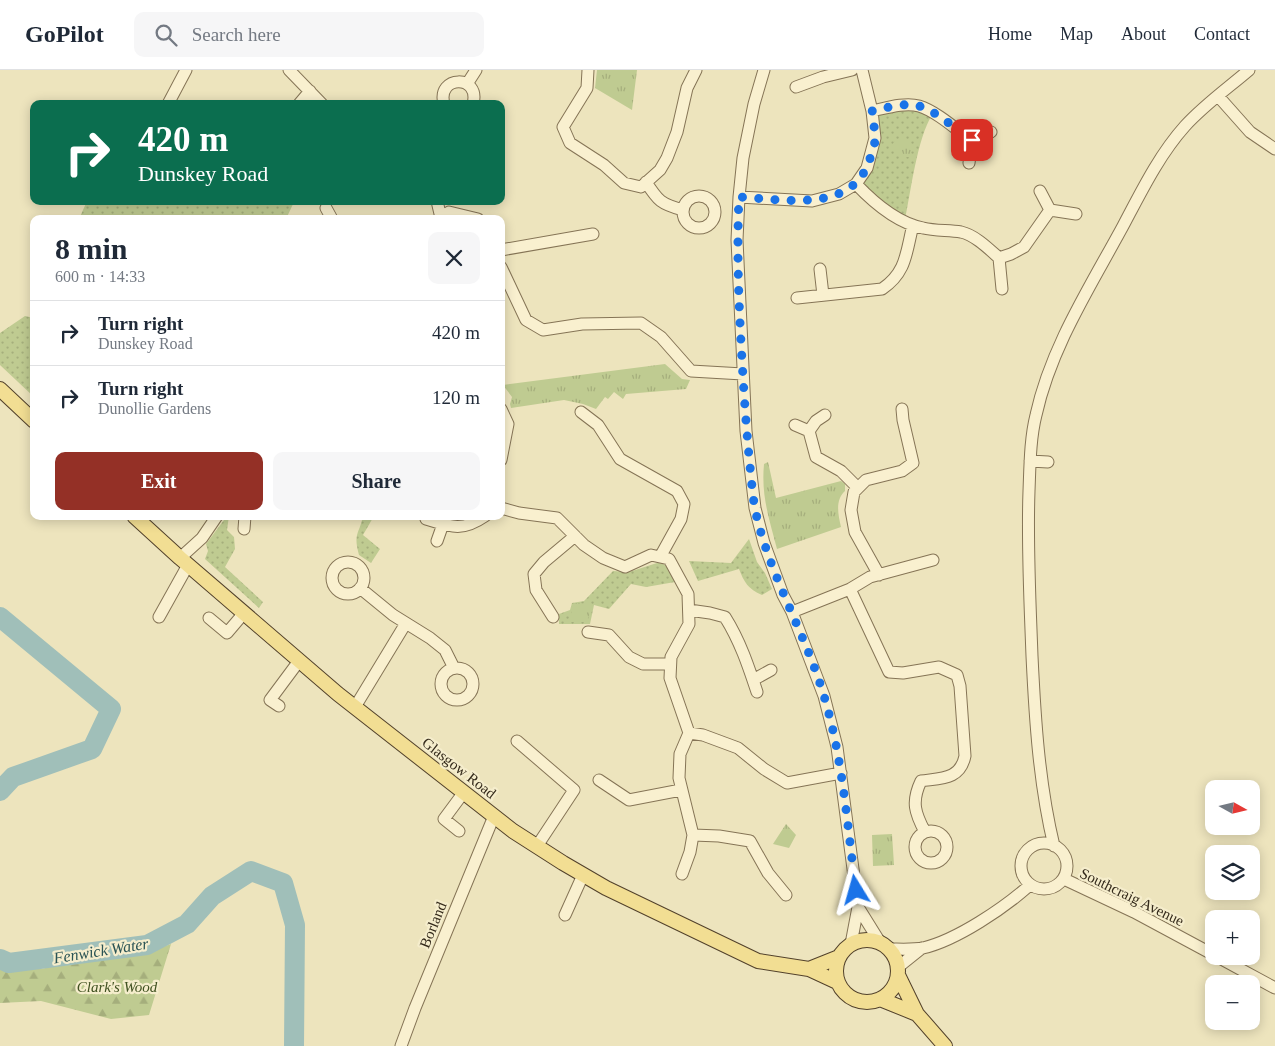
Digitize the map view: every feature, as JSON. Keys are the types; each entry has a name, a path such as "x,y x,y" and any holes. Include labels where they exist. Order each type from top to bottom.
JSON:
{"main road":[{"path":"0,388 30,417"},
{"name":"Glasgow Road","path":"138,520 184,562 355,707 494,816 537,846 606,888 758,961 809,969 837,982"},
{"path":"897,971 892,989 880,1000 867,1003 855,1000 844,993 837,982 835,971 839,957 851,944 869,940 884,946 896,960 897,971 917,1014 945,1046"},
{"path":"809,969 839,957"},
{"path":"880,1000 917,1014"}],"street":[{"path":"289,70 318,100"},
{"path":"467,84 476,70"},
{"path":"588,70 587,88 563,127 570,143 604,164 624,183 641,186 660,170 667,158 677,132 687,88 696,70"},
{"path":"764,70 742,158 739,197 737,240 746,431 755,508 766,551 824,696 837,747 858,908 851,944"},
{"path":"796,87 823,77 852,70"},
{"path":"739,197 812,201 840,194 856,184 867,168 875,138 872,111 862,70"},
{"path":"1054,846 1048,821 1033,688 1029,580 1030,461 1035,416 1044,385 1076,310 1149,178 1185,126 1249,70"},
{"path":"170,100 183,71"},
{"path":"444,100 443,94 448,86 457,82 467,84 474,92 473,100"},
{"path":"303,100 310,92"},
{"path":"1218,96 1250,132 1275,149"},
{"path":"872,111 907,105 918,106 928,110 972,140"},
{"path":"972,140 991,132"},
{"path":"968,163 972,140"},
{"path":"646,182 656,198 665,205 683,210"},
{"path":"856,184 888,211 913,224 922,228 964,233 987,247 999,258 1002,289"},
{"path":"1040,191 1050,210"},
{"path":"326,208 330,215"},
{"path":"999,258 1024,247 1050,210"},
{"path":"1050,210 1076,214"},
{"path":"444,215 449,212 461,215"},
{"path":"797,298 882,289 901,272 913,224"},
{"path":"505,249 593,234"},
{"path":"820,269 823,295"},
{"path":"505,275 526,320 543,330 582,324 641,323 661,337 691,371 743,374"},
{"path":"879,576 855,532 851,510 854,492 866,480 902,471 913,462 902,409"},
{"path":"581,412 598,425 620,459 677,491 684,504 681,519 660,557"},
{"path":"809,431 816,421 825,414"},
{"path":"505,418 508,424 505,439"},
{"path":"795,425 809,431"},
{"path":"809,431 816,457 841,471 858,488"},
{"path":"1030,461 1048,462"},
{"path":"505,509 557,518 584,545 604,558 625,567 651,555 669,559 688,594 689,624 671,656 670,664 670,678 689,732 680,754 679,778 693,835 690,852 682,874"},
{"path":"159,617 184,562 214,520"},
{"path":"244,529 245,520"},
{"path":"429,520 454,528 473,524 479,520"},
{"path":"437,541 443,524"},
{"path":"553,617 536,590 534,574 544,562 575,536"},
{"path":"792,612 850,589 870,577 934,560"},
{"path":"360,588 445,650 454,668"},
{"path":"850,589 889,672 903,673 939,667 957,676 960,686 966,756 963,767 951,776 920,781 915,793 916,814 925,832"},
{"path":"688,610 725,617 737,636 757,692"},
{"path":"209,618 227,633 244,613"},
{"path":"355,707 406,623"},
{"path":"588,632 609,635 629,657 643,664 670,664"},
{"path":"279,706 270,700 299,660"},
{"path":"753,680 772,670"},
{"path":"689,732 738,748 787,783 841,773"},
{"path":"516,741 574,790 537,846"},
{"path":"599,780 629,800 681,790"},
{"path":"459,831 444,820 464,792"},
{"name":"Borland","path":"401,1046 494,816"},
{"path":"693,835 719,836 750,841 768,873 786,895"},
{"path":"1041,844 1054,846 1061,850 1065,857 1067,864 1064,880 1051,889 1043,890 1030,886 1025,880 1021,869 1025,853 1034,846 1041,844"},
{"path":"565,915 584,875"},
{"name":"Southcraig Avenue","path":"1064,880 1134,912 1205,951"},
{"path":"858,908 884,946 922,948 947,940 1010,903 1030,886"},
{"path":"897,971 922,948"},
{"name":"Southcraig Avenue","path":"1232,965 1275,988"}],"green space":[{"path":"597,70 637,70 632,110 595,88"},
{"path":"907,107 932,115 918,151 905,219 858,183 869,168 874,112"},
{"path":"901,138 911,142 909,157 901,157 892,145"},
{"path":"85,205 293,205 288,215 81,215"},
{"path":"25,316 30,317 30,393 0,365 0,333"},
{"path":"665,364 682,379 690,380 686,389 626,394 623,399 614,392 608,399 605,397 596,409 564,400 511,408 512,397 505,385"},
{"path":"768,462 776,498 841,481 845,484 845,491 840,499 838,512 841,527 777,549 765,497 764,464"},
{"path":"224,520 228,520 227,530 234,537 235,549 225,567 263,602 259,608 205,559 208,551 206,544"},
{"path":"362,520 372,520 363,535 380,549 371,563 359,555 357,538"},
{"path":"749,539 757,562 765,573 772,589 762,595 757,593 747,585 739,569 698,581 689,561 731,563"},
{"path":"657,563 667,567 675,582 646,587 631,584 609,609 594,605 590,624 559,624 559,614 570,610 572,603 584,601 613,571 629,572"},
{"path":"574,603 592,604 587,622 569,622"},
{"path":"786,824 796,835 789,848 773,844"},
{"path":"892,834 894,865 873,866 872,835"},
{"name":"Clark's Wood","path":"171,944 149,1015 111,1019 41,1001 0,1003 0,966 41,969 91,958 140,955"}],"waterway":[{"name":"Fenwick Water","path":"0,617 111,709 92,749 13,777 0,791"},
{"name":"Fenwick Water","path":"0,959 9,963 147,945 187,924 212,896 251,871 283,883 295,925 294,1046"}],"route":[{"path":"856,890 837,747 824,696 792,612 783,595 764,543 755,508 746,431 740,321 737,240 739,197 812,201 840,194 856,184 867,168 874,147 872,111 907,105 918,106 928,110 972,140"}]}
